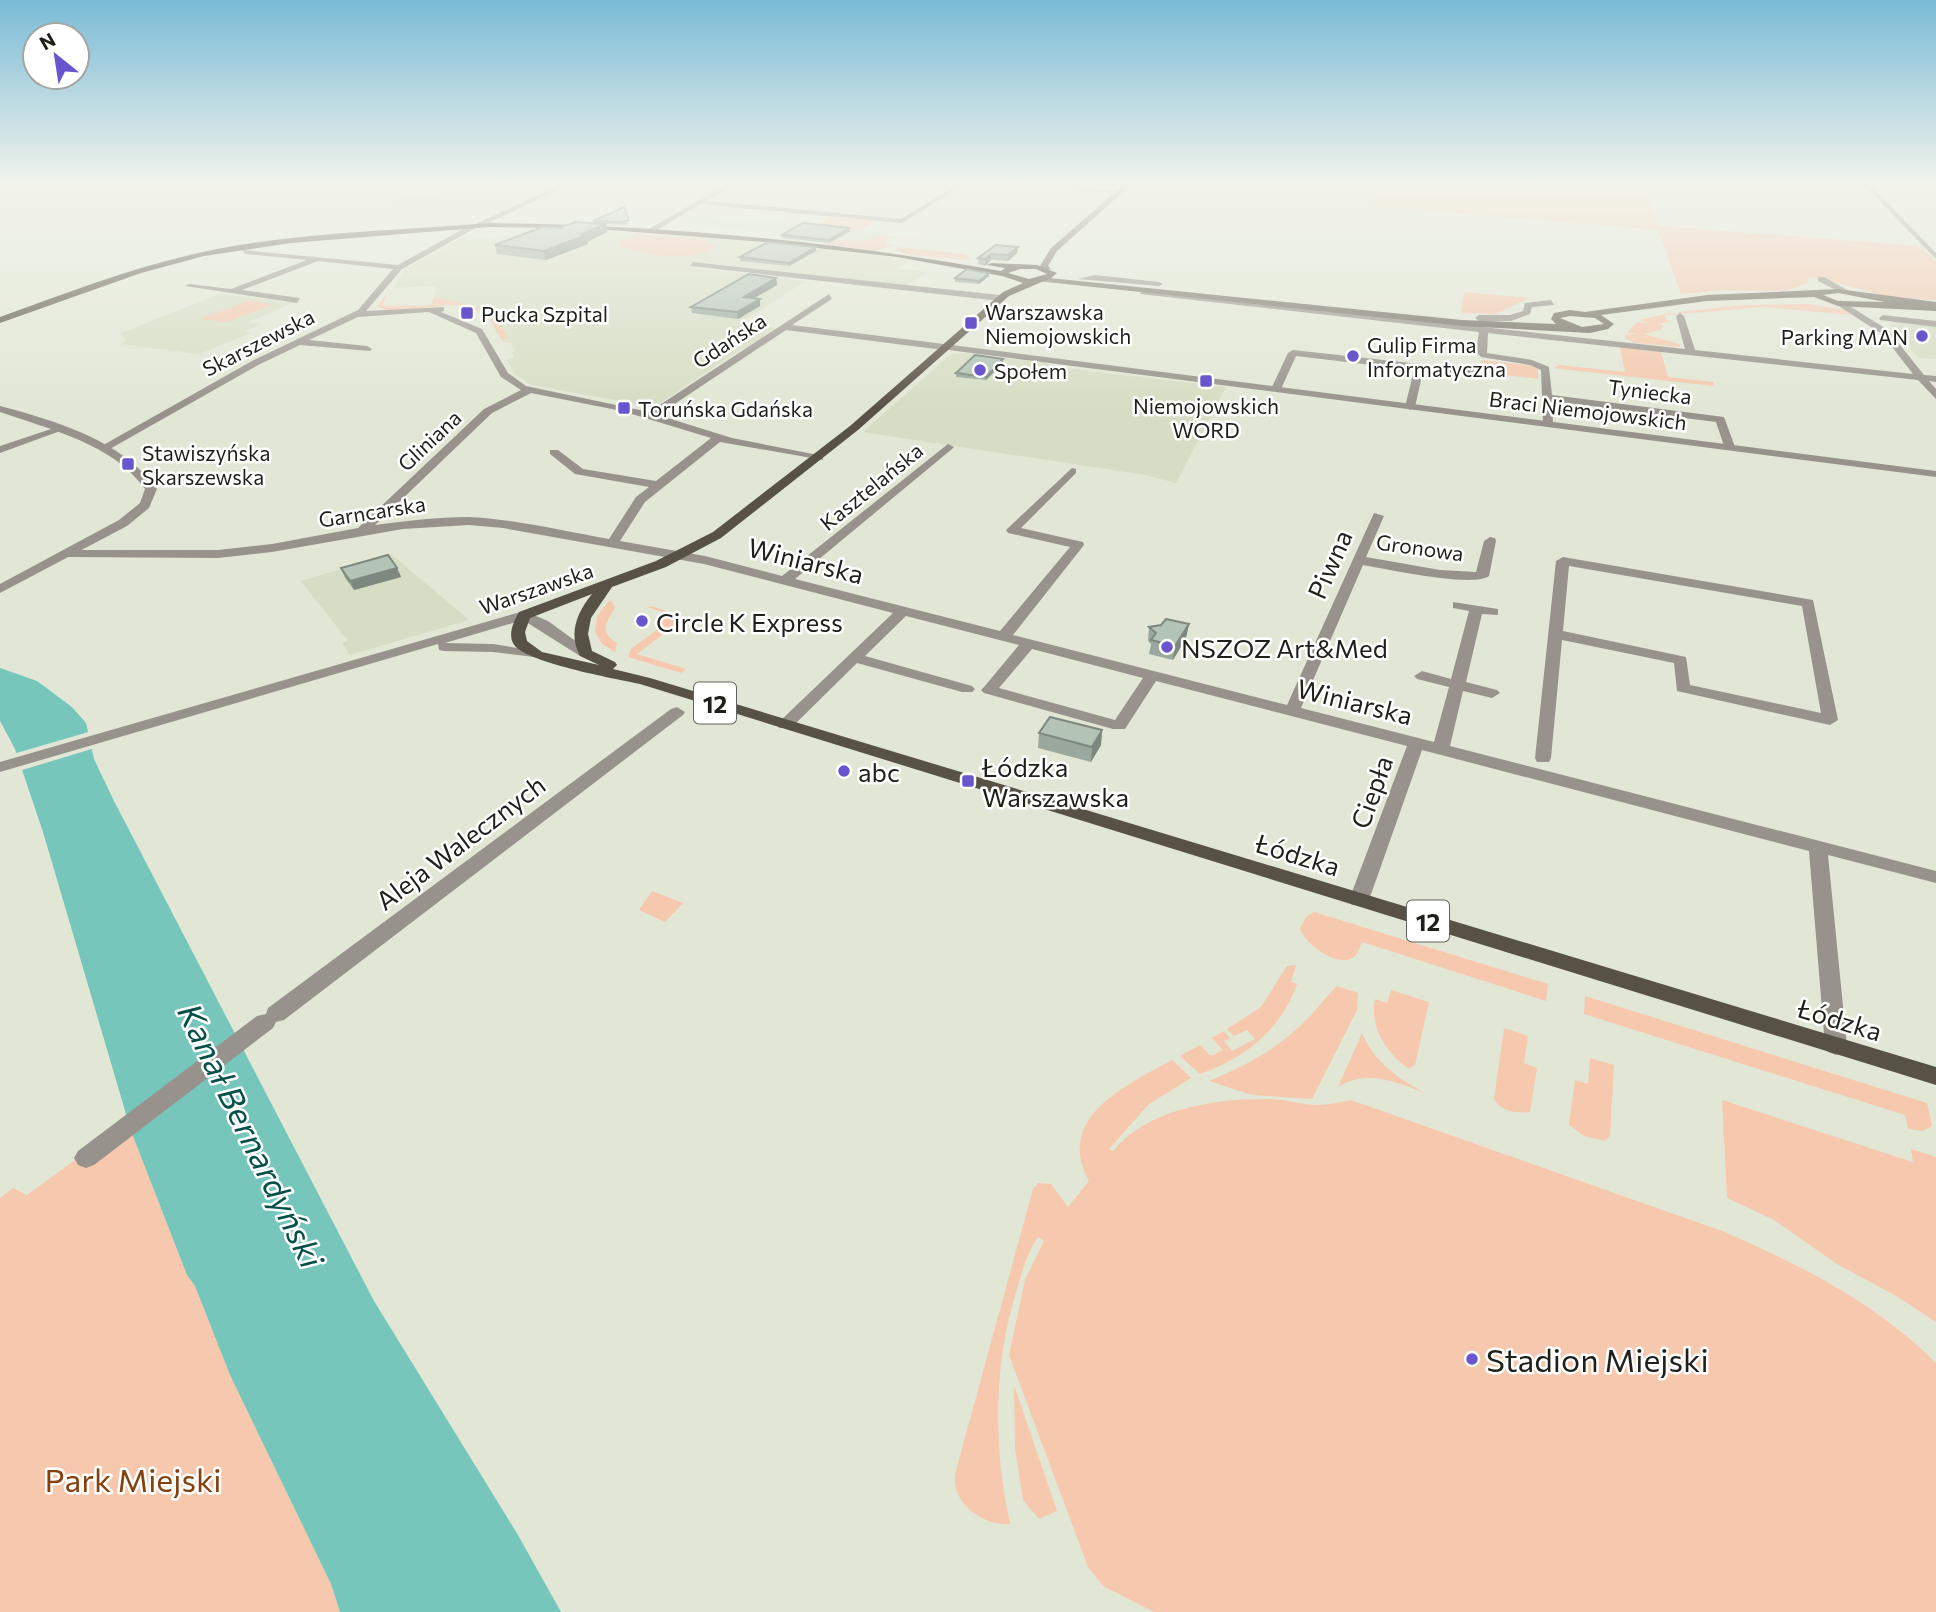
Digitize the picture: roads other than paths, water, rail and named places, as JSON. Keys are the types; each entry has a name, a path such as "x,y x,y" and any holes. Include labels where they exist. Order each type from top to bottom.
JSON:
{"main road":[{"path":"0,318 156,265 182,259"},
{"path":"920,259 982,268 1008,276 1038,280 1082,280 1473,321 1518,323 1707,298 1821,292 1845,291 1867,302"},
{"path":"937,259 1021,266 1082,280 1474,324 1574,327 1606,325 1625,315 1715,302 1792,300 1936,306"},
{"path":"1008,276 1006,270 1035,259"},
{"path":"1049,259 1044,266 1050,271"},
{"name":"Warszawska","path":"1003,296 1051,276 1050,271"},
{"name":"Warszawska","path":"524,615 680,555 728,527 819,457 1003,296 1014,282 1008,276"},
{"path":"1821,292 1837,303"},
{"path":"1584,314 1606,325"},
{"path":"1556,317 1574,327"},
{"path":"585,653 580,633 583,619 593,601 610,584"},
{"path":"524,615 518,638 524,647 537,654"},
{"name":"Łódzka","path":"585,653 645,681"},
{"name":"Łódzka","path":"537,654 645,681 1936,1076"}],"street":[{"path":"230,292 317,259"},
{"path":"320,259 398,267"},
{"name":"Skarszewska","path":"104,447 298,342 361,312 398,267 413,259"},
{"path":"693,264 1003,296"},
{"path":"1082,280 1095,277 1481,318 1516,317 1527,312 1528,304 1545,301 1584,314"},
{"path":"1082,280 1090,286 1221,302 1936,379"},
{"path":"189,286 297,300"},
{"name":"Gdańska","path":"650,415 830,297"},
{"path":"1545,301 1556,311 1556,317"},
{"path":"1864,317 1867,302"},
{"path":"1837,303 1864,317 1888,336 1936,396"},
{"path":"361,312 432,311 453,307"},
{"path":"432,311 476,329 482,334 504,375 529,390 650,415 718,438 819,457"},
{"path":"454,319 471,315 476,329"},
{"path":"1680,316 1688,341 1697,353"},
{"path":"1883,318 1936,324"},
{"path":"1603,342 1602,333 1606,325"},
{"name":"Braci Niemojowskich","path":"785,327 1936,474"},
{"path":"1574,327 1603,342"},
{"path":"1484,329 1481,352 1484,355 1532,363 1546,369 1548,424"},
{"path":"298,342 368,348"},
{"path":"1276,389 1294,349 1419,368 1474,373"},
{"path":"1410,407 1419,368"},
{"name":"Gliniana","path":"363,530 488,411 529,390"},
{"name":"Tyniecka","path":"1547,397 1720,419 1729,447"},
{"path":"0,409 104,447 149,485 150,494 145,505 133,517 0,589"},
{"path":"0,450 58,430"},
{"path":"612,544 632,509 657,485 718,438"},
{"name":"Kasztelańska","path":"785,580 948,447"},
{"path":"554,452 579,472 657,485"},
{"path":"1004,636 1078,545 1012,530 1072,471"},
{"name":"Piwna","path":"1292,710 1378,516"},
{"name":"Garncarska","path":"67,554 227,553 430,520 480,520 680,555"},
{"name":"Gronowa","path":"1358,560 1440,574 1482,576 1490,541"},
{"name":"Winiarska","path":"680,555 1153,674 1936,877"},
{"path":"1543,758 1563,561 1808,603 1830,720 1682,688 1681,660 1556,634"},
{"path":"1441,748 1457,684 1485,610 1458,605"},
{"path":"785,725 903,611"},
{"path":"524,615 544,624 585,653"},
{"name":"Warszawska","path":"0,767 524,615"},
{"path":"1029,643 989,690 1119,726 1153,674"},
{"path":"410,650 481,647 537,654"},
{"path":"855,659 967,689"},
{"path":"1422,676 1492,693"},
{"name":"Aleja Walecznych","path":"86,1158 677,712"},
{"name":"Ciepła","path":"1359,900 1417,742"},
{"path":"1818,846 1836,1046"}],"water":[{"name":"Kanał Bernardyński","path":"0,668 37,681 72,707 86,723 94,759 113,799 374,1301 518,1535 561,1612 340,1612 331,1584 230,1375 195,1286 187,1275 131,1131 43,832 15,749 0,721"}],"place":[{"name":"Pucka Szpital","path":"467,313"},
{"name":"Warszawska Niemojowskich","path":"971,323"},
{"name":"Parking MAN","path":"1922,336"},
{"name":"Gulip Firma Informatyczna","path":"1353,356"},
{"name":"Społem","path":"980,370"},
{"name":"Niemojowskich WORD","path":"1206,381"},
{"name":"Toruńska Gdańska","path":"624,408"},
{"name":"Stawiszyńska Skarszewska","path":"128,464"},
{"name":"Circle K Express","path":"642,621"},
{"name":"NSZOZ Art&Med","path":"1167,647"},
{"name":"abc","path":"844,771"},
{"name":"Łódzka Warszawska","path":"968,781"},
{"name":"Stadion Miejski","path":"1472,1359"}],"park label":[{"name":"Park Miejski","path":"133,1479"}]}
